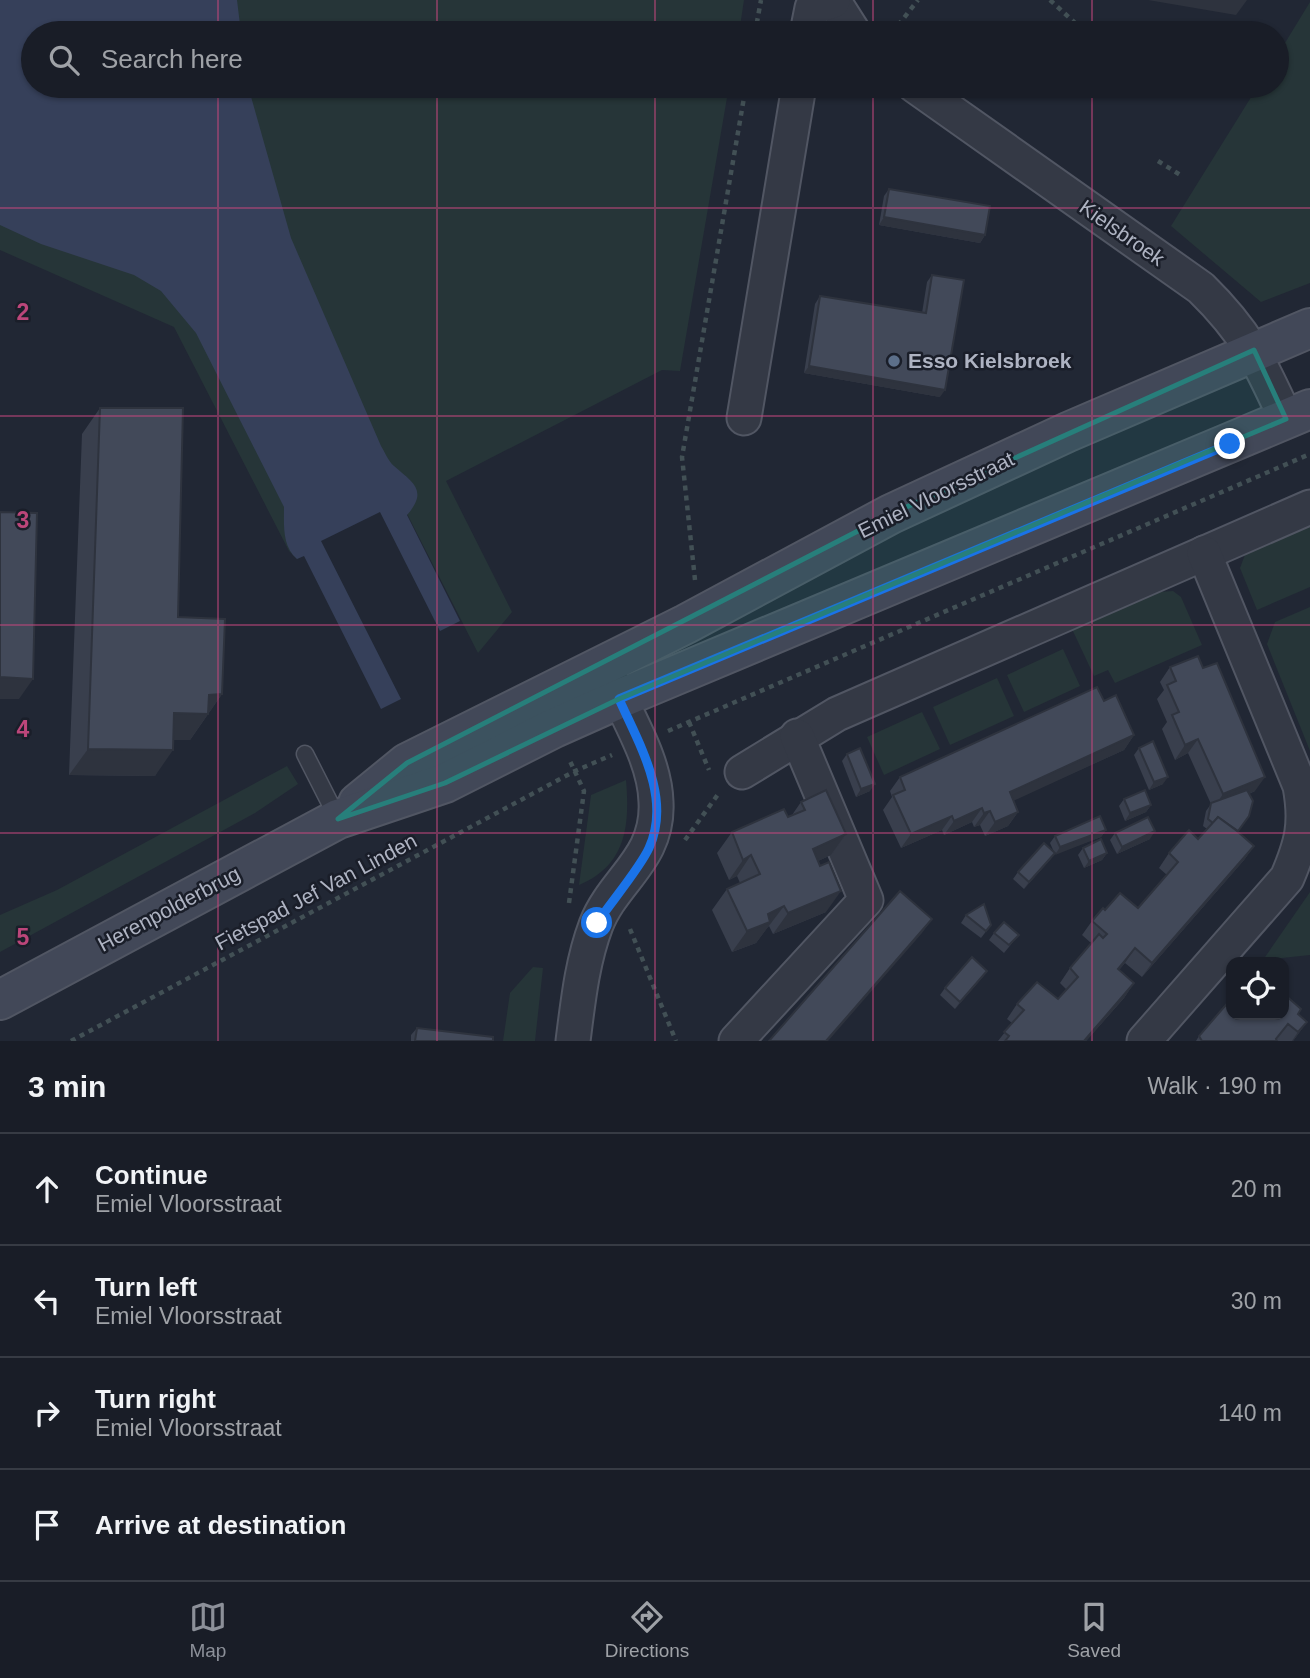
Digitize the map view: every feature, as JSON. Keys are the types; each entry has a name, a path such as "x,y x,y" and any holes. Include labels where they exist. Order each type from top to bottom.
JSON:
{"street":[{"path":"809,21 811,8 833,1 846,21"},
{"path":"744,418 797,98"},
{"name":"Kielsbroek","path":"932,98 1201,288 1236,324 1298,414"},
{"name":"Emiel Vloorsstraat","path":"605,665 891,514 1254,350 1310,328"},
{"path":"619,699 1298,414"},
{"path":"730,783 797,736 837,714 1310,507"},
{"path":"1144,1041 1287,878 1301,846 1305,814 1300,786 1204,553"},
{"path":"573,1041 582,973 594,933 617,892 649,848 656,803 652,776 605,665"},
{"name":"Herenpolderbrug","path":"338,819 407,763 605,665"},
{"name":"Herenpolderbrug","path":"0,1000 338,819 444,783 619,699"},
{"path":"736,1041 866,900 797,736"}],"lane":[{"path":"305,754 338,819"}],"path":[{"path":"757,21 761,0"},
{"path":"1050,0 1073,21"},
{"path":"902,21 919,2"},
{"path":"695,581 682,457 744,98"},
{"path":"1158,161 1182,176"},
{"path":"730,783 689,722 1310,454"},
{"name":"Fietspad Jef Van Linden","path":"71,1041 575,771"},
{"path":"617,892 676,1041"}],"highlighted area":[{"path":"1254,350 1286,419 619,699 445,783 338,819 407,763 891,514"}],"shaded area":[{"path":"171,0 744,0 741,21 175,21"},
{"path":"1310,2 1310,283 1261,302 1171,226 1251,98 1289,98 1289,36"},
{"path":"195,98 727,98 680,371 662,370 446,481 512,612 478,653"},
{"path":"0,184 190,287 321,541 297,559 289,551 174,327 0,250"},
{"path":"1310,521 1310,587 1257,610 1240,568 1246,552"},
{"path":"1173,591 1181,597 1202,645 1115,683 1108,670 1094,676 1072,629 1158,592"},
{"path":"1310,607 1310,751 1267,644 1275,622"},
{"path":"1063,649 1080,686 1024,712 1007,675"},
{"path":"997,678 1014,716 950,745 933,707"},
{"path":"922,712 940,749 884,775 867,737"},
{"path":"287,766 298,784 255,813 0,952 0,915 57,890"},
{"path":"626,780 627,813 622,842 607,867 579,885 591,795"},
{"path":"1310,892 1310,955 1265,957"},
{"path":"533,967 543,968 535,1041 503,1041 510,993"}],"water":[{"path":"0,0 237,0 240,21 21,21 21,98 251,98 291,238 381,446 392,464 416,487 417,499 407,515 460,621 440,631 380,512 321,541 401,699 381,709 304,556 297,559 289,548 285,535 284,507 196,333 161,291 134,275 41,244 0,225"}],"building":[{"path":"889,189 990,206 985,235 884,217"},
{"path":"932,275 964,280 945,390 809,366 820,296 926,313"},
{"path":"100,408 183,408 178,617 225,619 222,694 209,695 208,714 174,713 173,750 88,749"},
{"path":"0,512 37,513 33,679 0,677"},
{"path":"1198,656 1203,668 1217,663 1265,777 1223,794 1198,739 1185,745 1172,715 1179,712 1167,685 1176,681 1170,667"},
{"path":"1097,687 1104,701 1116,695 1134,735 1010,792 1018,812 995,822 990,811 984,813 982,808 954,821 952,816 911,834 893,795 905,790 900,777"},
{"path":"1153,741 1168,777 1154,782 1139,748"},
{"path":"860,748 875,784 861,789 847,754"},
{"path":"826,790 846,834 813,849 820,866 829,862 841,891 788,913 784,906 768,914 770,922 747,931 727,889 760,874 751,855 743,860 732,832 784,809 788,817 805,810 801,802"},
{"path":"1145,790 1151,805 1130,813 1124,799"},
{"path":"1247,790 1253,801 1249,816 1238,831 1218,817 1213,823 1208,819 1211,803"},
{"path":"1100,816 1106,830 1060,847 1055,836"},
{"path":"1148,817 1155,831 1122,847 1115,833"},
{"path":"1218,817 1254,846 1152,963 1135,948 1118,969 1134,983 1084,1041 1005,1041 1009,1036 1004,1032 1024,1010 1017,1004 1037,982 1058,999 1078,977 1070,968 1099,934 1103,938 1107,934 1092,921 1103,908 1105,910 1120,893 1138,908 1178,862 1169,853 1189,830 1198,839"},
{"path":"1101,839 1107,853 1089,861 1083,848"},
{"path":"1044,843 1055,853 1029,882 1018,872"},
{"path":"900,891 932,919 826,1041 769,1041"},
{"path":"984,904 991,925 986,931 966,915"},
{"path":"1004,922 1019,935 1009,945 994,933"},
{"path":"972,957 987,971 960,1002 945,988"},
{"path":"1289,998 1301,1009 1298,1014 1307,1022 1298,1032 1288,1024 1277,1041 1202,1041 1199,1036 1226,1005 1226,1020 1289,1020"},
{"path":"417,1028 493,1037 493,1041 415,1041"}],"place":[{"name":"Esso Kielsbroek","path":"894,361"}],"route":[{"path":"597,923 649,848 654,826 656,803 652,776 619,699 1230,444"}]}
